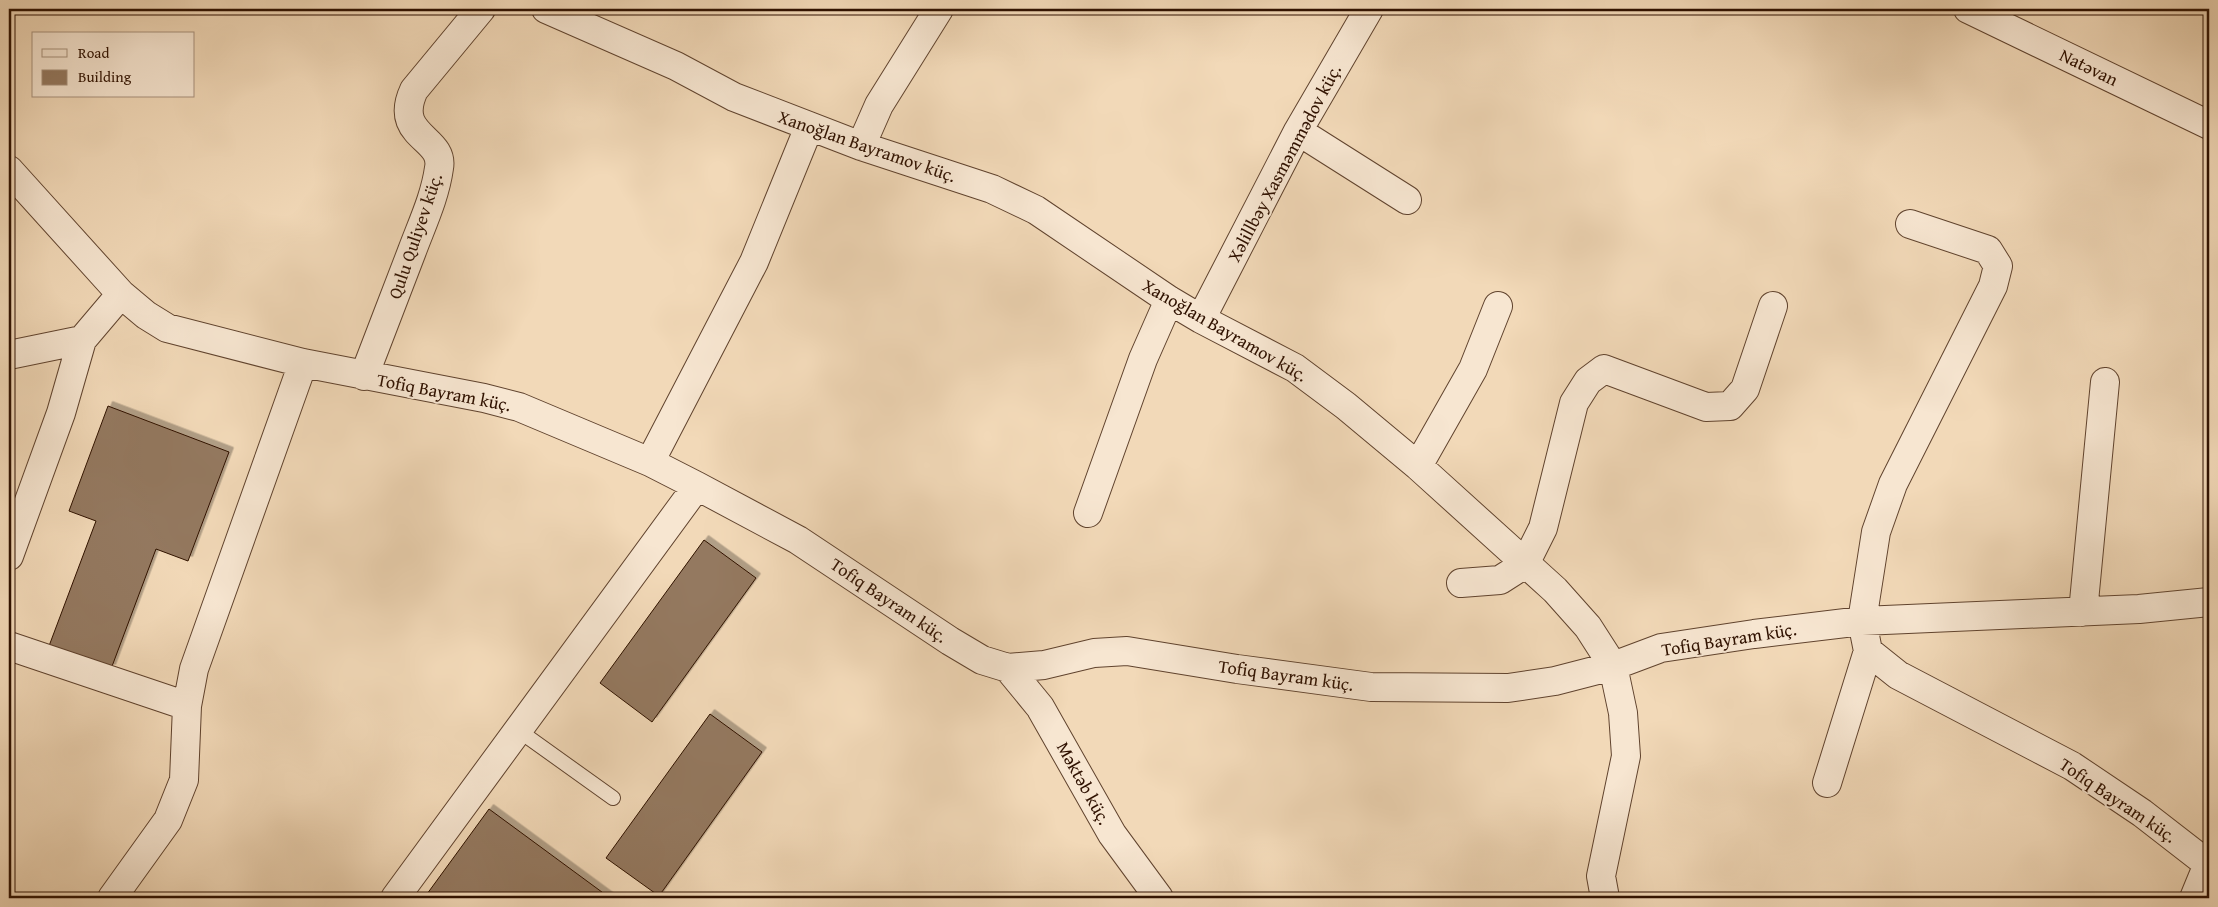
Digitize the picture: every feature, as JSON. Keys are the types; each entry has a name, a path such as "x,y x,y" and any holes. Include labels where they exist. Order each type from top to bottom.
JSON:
{"street":[{"name":"Qulu Quliyev küç.","path":"364,376 432,199 440,166 437,151 420,136 409,120 407,104 414,90 481,9"},
{"name":"Xanoğlan Bayramov küç.","path":"546,9 676,66 734,97 861,146 992,189 1036,210 1201,320 1295,368 1346,406 1418,466 1555,590 1588,628 1612,666 1624,713 1626,756 1601,876 1606,898"},
{"path":"861,146 879,105 940,9"},
{"name":"Xəlillbəy Xasməmmədov küç.","path":"1201,320 1298,131 1369,9"},
{"name":"Natəvan","path":"1968,9 2209,125"},
{"path":"650,462 754,262 809,127"},
{"path":"1298,131 1407,200"},
{"name":"Tofiq Bayram küç.","path":"9,170 121,294 146,316 167,328 303,363 518,406 650,462 798,540 950,641 982,660 1008,668 1044,666 1094,653 1127,651 1237,669 1371,687 1508,688 1555,681 1612,666 1661,648 1862,621 2083,612 2209,602"},
{"path":"1827,784 1868,651 1862,621 1876,532 1893,484 1994,286 1998,266 1988,250 1910,224"},
{"path":"9,556 61,413 82,340 121,294"},
{"path":"1088,513 1143,359 1169,300"},
{"path":"1418,466 1473,369 1498,306"},
{"path":"1461,583 1500,580 1525,564 1543,528 1574,403 1588,381 1604,369 1706,407 1730,406 1745,389 1773,306"},
{"path":"9,354 82,340"},
{"path":"112,898 168,820 184,780 187,706 194,669 303,363"},
{"path":"2083,612 2105,382"},
{"path":"396,898 697,486"},
{"path":"9,646 187,706"},
{"name":"Tofiq Bayram küç.","path":"1868,651 1898,676 2072,766 2142,813 2209,865"},
{"name":"Məktəb küç.","path":"1008,668 1040,707 1112,834 1159,898"},
{"path":"2194,898 2209,865"}],"lane":[{"path":"518,730 613,798"}],"building":[{"path":"108,406 229,452 188,561 156,549 111,669 49,646 96,521 69,511"},
{"path":"704,540 756,578 652,722 600,683"},
{"path":"710,714 762,752 659,896 606,858"},
{"path":"489,809 610,898 433,898 427,894"}]}
